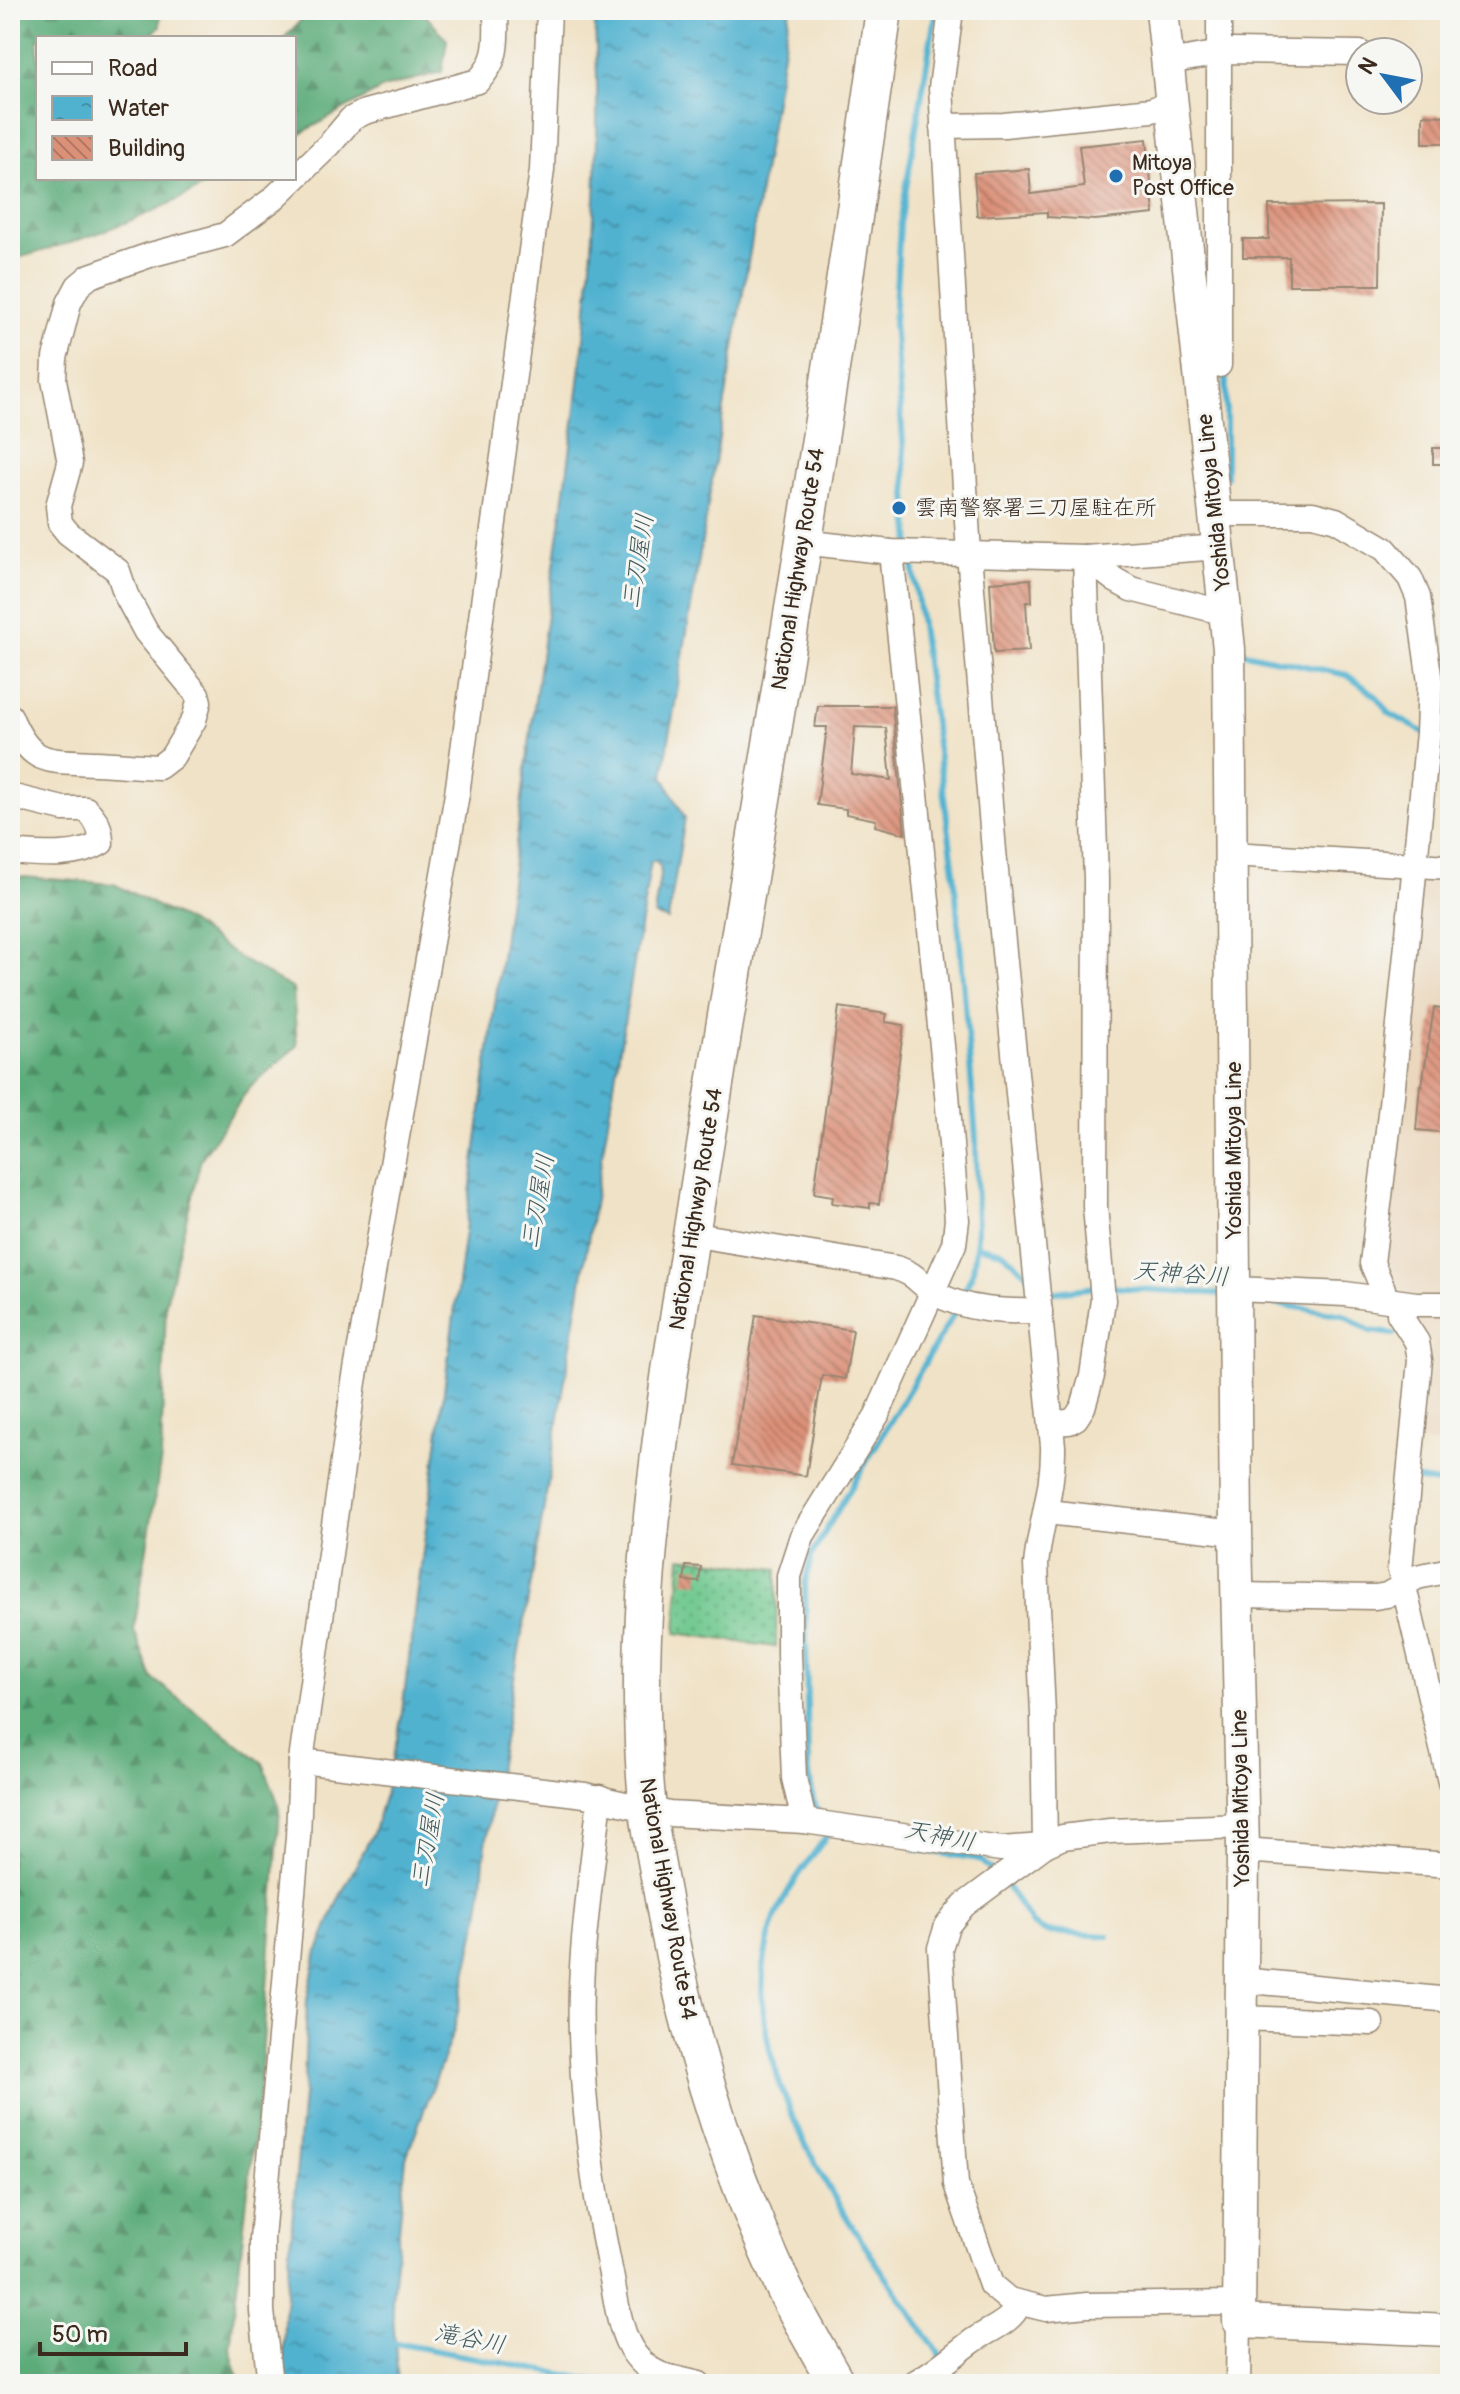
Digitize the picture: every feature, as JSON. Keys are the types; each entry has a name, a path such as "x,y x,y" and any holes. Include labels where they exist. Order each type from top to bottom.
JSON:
{"highway":[{"name":"National Highway Route 54","path":"837,2384 787,2294 759,2231 707,2093 674,1964 648,1810 643,1714 644,1602 653,1490 690,1234 884,10"}],"main road":[{"name":"Yoshida Mitoya Line","path":"1162,10 1229,649 1236,1533 1242,1838 1239,2312"},
{"path":"1239,2312 1450,2330"}],"street":[{"path":"296,177 351,119 365,112 478,81 494,59 496,10"},
{"path":"270,2384 262,2311 262,2238 306,1761 354,1382 459,779 542,170 549,10"},
{"path":"951,10 941,88 969,554 994,851 1054,1471 1036,1565 1045,1845"},
{"path":"1200,365 1219,365 1219,10"},
{"path":"1168,62 1233,51 1344,53"},
{"path":"943,126 1004,125 1152,110 1172,102"},
{"path":"10,716 23,741 42,759 61,763 159,767 172,757 198,711 197,694 146,632 126,595 118,571 68,533 60,523 58,506 70,463 54,380 55,358 69,303 78,286 90,276 150,255 225,235 293,180"},
{"path":"1216,514 1313,514 1336,520 1385,549 1410,578 1418,597 1430,682 1428,733 1372,1263 1383,1289"},
{"path":"802,542 904,552 1085,557 1220,547"},
{"path":"804,1821 794,1778 789,1654 792,1565 802,1536 877,1415 954,1244 957,1220 904,552"},
{"path":"1085,557 1131,589 1226,613"},
{"path":"1051,1423 1069,1422 1083,1407 1092,1376 1103,1300 1095,1206 1096,879 1085,557"},
{"path":"10,796 63,809 86,809 100,827 101,843 69,853 10,852"},
{"path":"1232,854 1450,867"},
{"path":"690,1234 896,1268 913,1274 932,1291 971,1306 1005,1312 1040,1311"},
{"path":"1235,1289 1345,1294 1416,1304 1450,1304"},
{"path":"1399,1314 1417,1342 1420,1360 1401,1556 1403,1585 1450,1782"},
{"path":"1047,1512 1236,1533"},
{"path":"1238,1595 1375,1597 1387,1595 1423,1575 1450,1570"},
{"path":"306,1761 592,1796 669,1814 804,1821 1001,1849 1045,1845"},
{"path":"592,1796 580,2032 594,2192 628,2345 644,2367 664,2380 699,2384"},
{"path":"1238,2384 1239,2312 1087,2305 1046,2309 1009,2300 991,2285 956,2184 940,1948 942,1937 954,1915 1045,1845 1063,1837 1110,1831 1242,1838 1450,1865"},
{"path":"1241,1980 1450,2000"},
{"path":"1241,2018 1371,2023"},
{"path":"912,2384 949,2362 970,2343 1007,2319 1019,2304"}],"shaded area":[{"path":"1421,873 1450,875 1450,1448 1419,1441 1432,1343 1383,1271"}],"green space":[{"path":"10,10 160,10 160,26 150,36 36,36 36,180 214,180 117,226 10,260"},
{"path":"346,10 422,11 447,40 442,72 383,88 296,136 296,36 286,36 307,14"},
{"path":"10,876 114,884 189,922 241,959 293,989 297,1046 249,1088 201,1159 166,1302 161,1458 134,1630 152,1678 263,1763 280,1808 260,2085 230,2348 240,2384 10,2384"},
{"path":"681,1557 777,1569 776,1647 676,1633"}],"water":[{"name":"三刀屋川","path":"594,10 790,10 663,776 685,818 668,920 654,915 661,868 656,861 651,861 492,1804 480,1911 454,2030 406,2158 392,2301 398,2384 283,2384 284,2317 304,2084 307,2000 316,1956 337,1902 373,1833 386,1791 401,1719 483,1086 571,447 582,360 596,185"}],"building":[{"path":"1423,116 1450,116 1450,143 1423,143"},
{"path":"1147,139 1154,214 1095,220 1047,217 1047,212 977,216 974,173 1029,169 1031,194 1084,187 1079,146"},
{"path":"1381,204 1380,285 1289,285 1289,257 1243,257 1243,239 1269,239 1269,205"},
{"path":"1433,448 1450,448 1450,464 1433,464"},
{"path":"1031,579 1032,602 1026,602 1029,651 994,653 990,582"},
{"path":"818,706 892,706 905,834 875,826 876,820 846,814 846,809 817,805 827,727 815,727","holes":["855,727 886,728 891,780 851,774"]},
{"path":"839,1007 887,1014 885,1022 904,1025 879,1204 870,1203 870,1208 832,1203 833,1196 814,1193"},
{"path":"1434,1008 1450,1010 1450,1133 1416,1130 1420,1085"},
{"path":"756,1315 853,1330 845,1379 822,1375 806,1476 732,1465"},
{"path":"686,1566 701,1567 699,1582 684,1581"}],"waterway":[{"path":"911,547 894,322 900,224 936,10"},
{"path":"1226,368 1226,477"},
{"path":"912,558 954,871 976,1138 977,1238 973,1272 962,1296"},
{"path":"1240,647 1245,653 1347,675 1376,696 1389,713 1423,732"},
{"name":"天神谷川","path":"976,1246 1003,1252 1027,1274"},
{"name":"天神谷川","path":"1045,1289 1048,1293 1096,1287"},
{"name":"天神谷川","path":"1107,1287 1224,1294"},
{"name":"天神谷川","path":"1266,1302 1344,1315 1370,1331 1394,1334"},
{"path":"821,1817 813,1800 808,1768 805,1583 812,1554 956,1310"},
{"name":"天神谷川","path":"1414,1479 1450,1485"},
{"path":"828,1834 789,1890 772,1927 762,1982 767,2039 784,2096 810,2153 841,2209 940,2355"},
{"name":"天神川","path":"915,1849 979,1859 997,1875"},
{"name":"天神川","path":"1005,1883 1032,1924 1047,1932 1108,1936"},
{"name":"滝谷川","path":"390,2342 614,2384"}],"place":[{"name":"Mitoya Post Office","path":"1116,176"},
{"name":"雲南警察署三刀屋駐在所","path":"899,508"}]}
